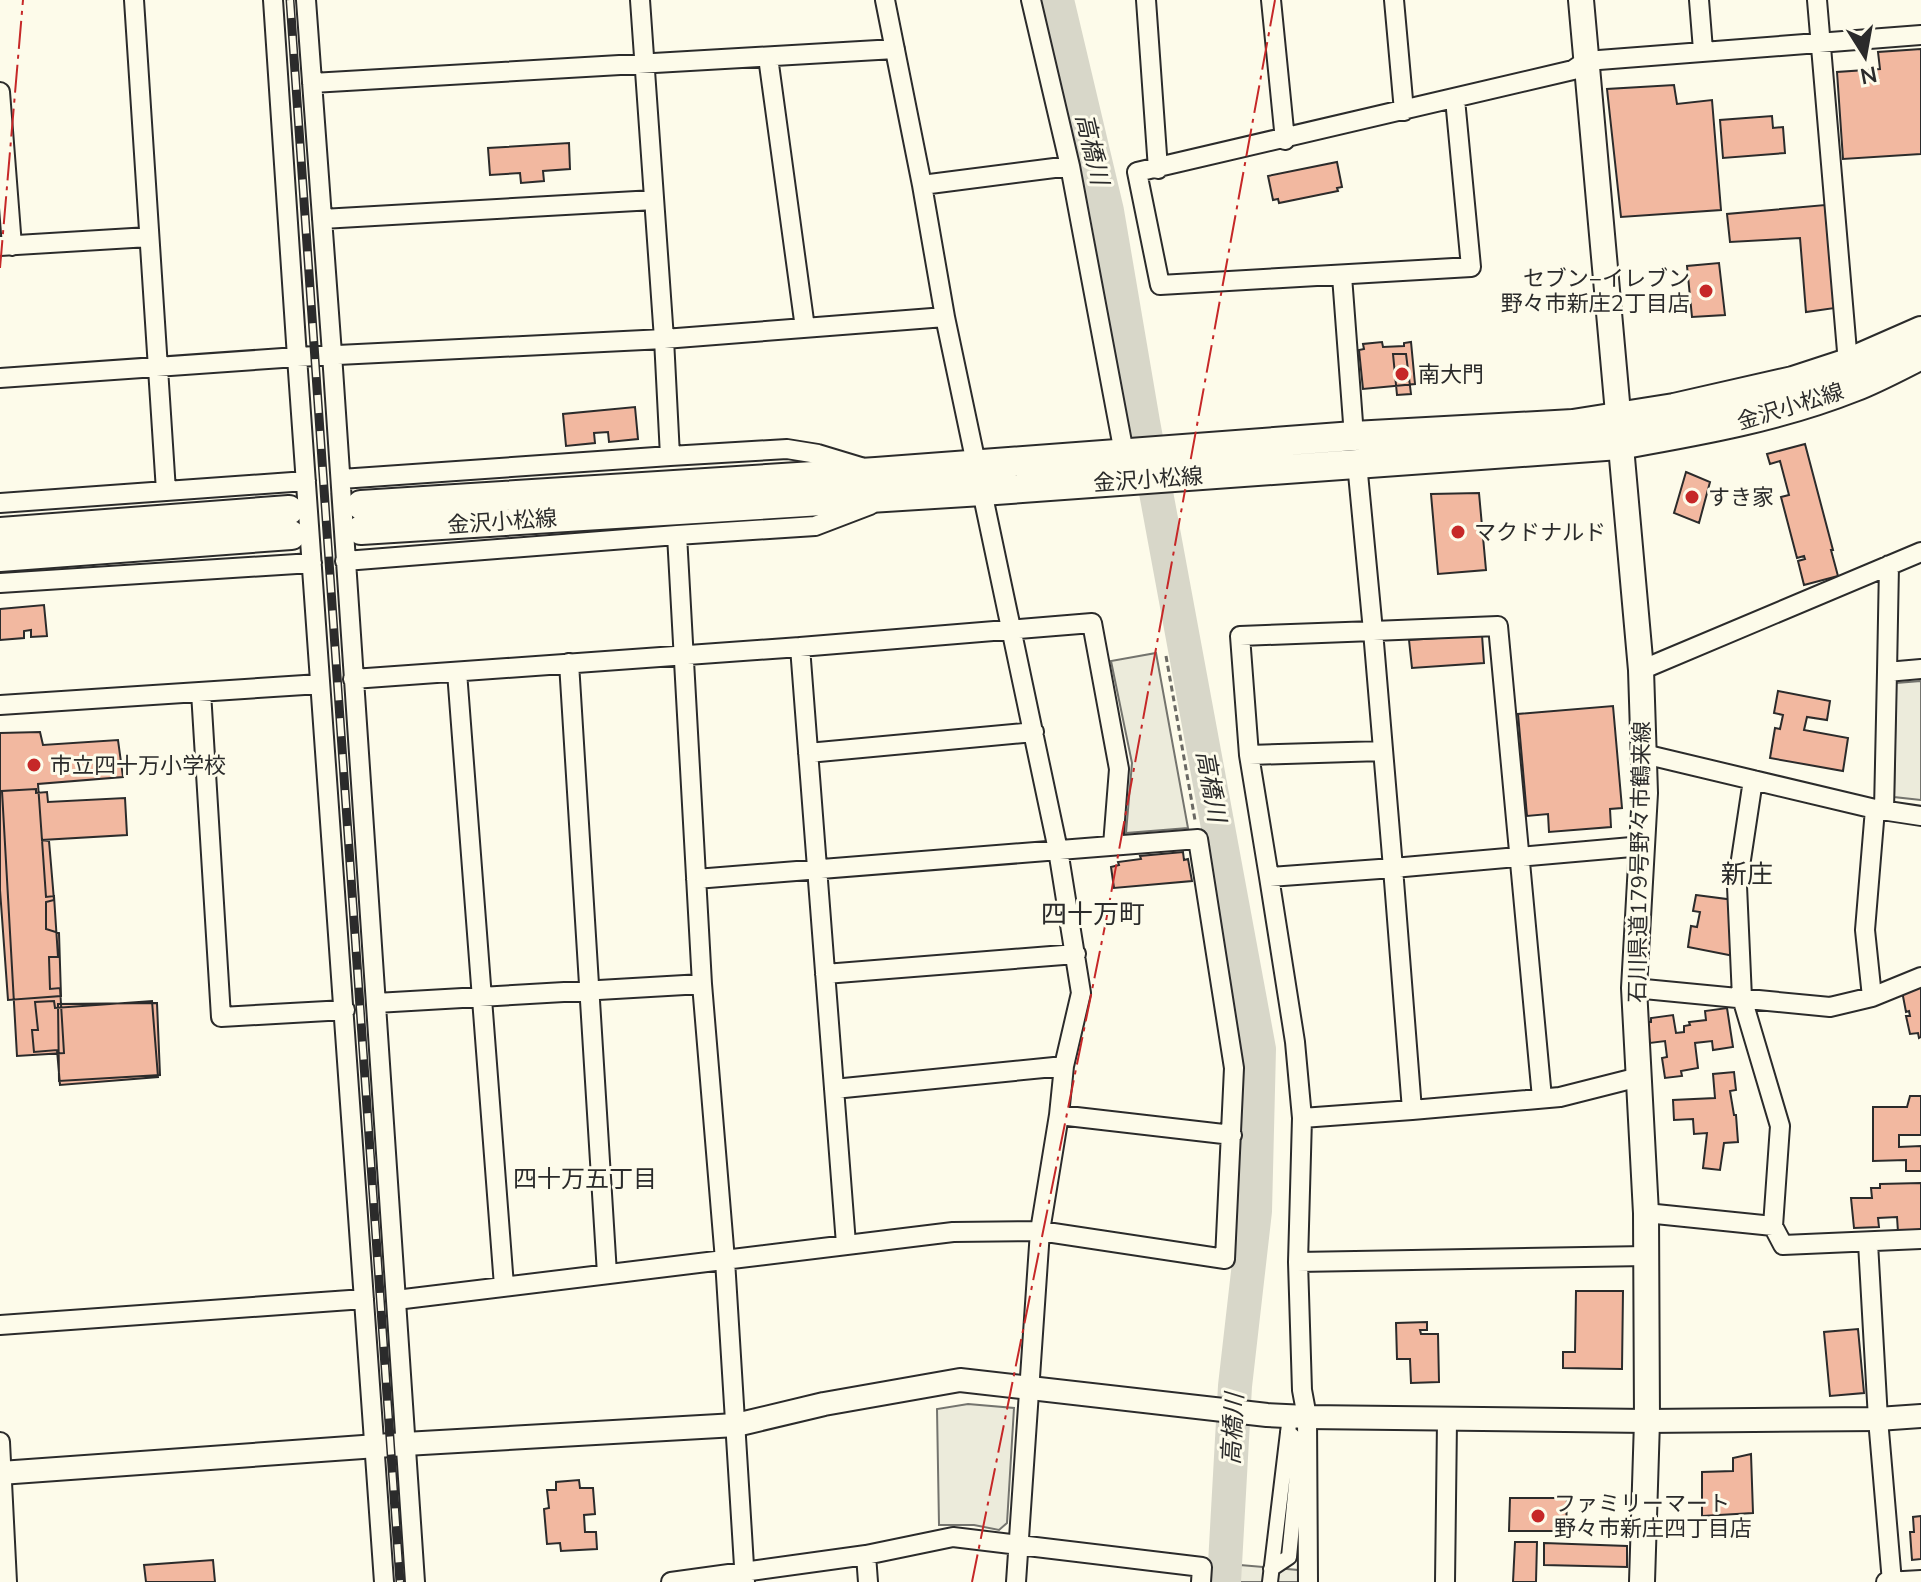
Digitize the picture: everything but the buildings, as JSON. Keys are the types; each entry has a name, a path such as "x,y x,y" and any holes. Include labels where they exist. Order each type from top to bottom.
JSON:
{"main road":[{"name":"石川県道179号野々市鶴来線","path":"1581,0 1641,670 1643,846 1634,988 1646,1213 1647,1421 1642,1582"},
{"name":"金沢小松線","path":"1618,432 1848,363 1921,331"},
{"name":"金沢小松線","path":"980,477 876,472 361,517 890,496 980,477 1129,462 1167,464 1356,449 1715,428 1781,411 1853,387 1921,355"},
{"path":"0,532 290,522 0,557"}],"street":[{"path":"134,0 166,491"},
{"path":"273,0 384,1582"},
{"path":"306,0 415,1582"},
{"path":"640,0 670,456"},
{"path":"885,0 945,317 1058,850 1081,993 1064,1066 1040,1231 1016,1582"},
{"path":"1031,0 1070,166 1129,462"},
{"path":"1146,0 1158,169"},
{"path":"1271,0 1285,140"},
{"path":"1394,0 1404,111"},
{"path":"1699,0 1703,50"},
{"path":"1817,0 1848,363"},
{"path":"1455,99 1471,267 1160,285 1137,172 1285,140 1573,70 1586,61 1921,35"},
{"path":"312,83 895,49"},
{"path":"768,57 805,328"},
{"path":"0,92 6,246 149,237"},
{"path":"922,185 1070,166"},
{"path":"322,219 654,200"},
{"path":"1342,276 1412,1110"},
{"path":"0,378 332,354 664,339 945,317"},
{"path":"341,479 787,449 818,454 876,472"},
{"path":"0,503 306,481"},
{"path":"345,561 815,526 890,496"},
{"path":"677,535 702,984 725,1260 745,1578"},
{"path":"1641,670 1921,552"},
{"path":"0,583 312,563"},
{"path":"1872,997 1865,930 1880,809 1889,565"},
{"path":"353,679 1092,623 1119,769 1113,845"},
{"path":"1271,1576 1302,1390 1298,1262 1302,1118 1295,1042 1249,755 1240,636 1498,626 1542,1098"},
{"path":"800,647 846,1244"},
{"path":"569,663 607,1274"},
{"path":"1887,672 1921,669"},
{"path":"457,672 504,1286"},
{"path":"0,705 320,684"},
{"path":"201,692 221,1017 345,1010"},
{"path":"808,753 1034,732"},
{"path":"1249,755 1383,751"},
{"path":"1644,754 1921,816"},
{"path":"1753,780 1737,886 1742,998 1780,1126 1773,1226 1783,1245 1921,1239"},
{"path":"396,1300 953,1232 1040,1231 1225,1259 1234,1068 1198,839 696,879"},
{"path":"1269,877 1643,846"},
{"path":"825,974 1076,954"},
{"path":"1634,988 1830,1007 1872,997 1921,977"},
{"path":"376,1003 702,984"},
{"path":"834,1089 1064,1066"},
{"path":"1302,1118 1560,1097 1639,1077"},
{"path":"1059,1115 1232,1135"},
{"path":"1646,1213 1773,1226"},
{"path":"1868,1243 1878,1419 1892,1582"},
{"path":"1298,1262 1646,1256"},
{"path":"0,1325 364,1299"},
{"path":"1,1473 405,1444 736,1425 824,1404 960,1380 1267,1415 1295,1422 1878,1419 1921,1416"},
{"path":"1445,1582 1447,1421"},
{"path":"1295,1422 1308,1582"},
{"path":"0,1442 7,1582"},
{"path":"671,1582 745,1578 953,1537 1202,1567 1201,1582"},
{"path":"866,1555 868,1582"},
{"path":"1886,1582 1921,1580"}],"path":[{"path":"1166,656 1198,839"}],"shaded area":[{"path":"1156,653 1188,828 1126,833 1132,763 1111,661"},
{"path":"1921,681 1921,800 1894,797 1896,683"},
{"path":"968,1404 1014,1408 1007,1523 999,1530 974,1525 939,1525 937,1409"},
{"path":"1240,1565 1298,1570 1298,1582 1238,1582"}],"waterway":[{"name":"高橋川","path":"1057,0 1107,211 1259,1049 1255,1211 1235,1386 1224,1582"}],"tunnel":[{"path":"289,510 361,505"},
{"path":"291,535 361,530"}],"railway":[{"path":"290,0 400,1582"}],"power":[{"path":"0,268 23,0"},
{"path":"972,1582 1106,921 1275,0"}],"place":[{"name":"セブン−イレブン 野々市新庄2丁目店","path":"1706,291"},
{"name":"南大門","path":"1402,374"},
{"name":"すき家","path":"1692,497"},
{"name":"マクドナルド","path":"1458,532"},
{"name":"市立四十万小学校","path":"34,765"},
{"name":"ファミリーマート 野々市新庄四丁目店","path":"1538,1516"}],"district":[{"name":"新庄","path":"1747,874"},
{"name":"四十万町","path":"1093,914"},
{"name":"四十万五丁目","path":"585,1179"}]}
